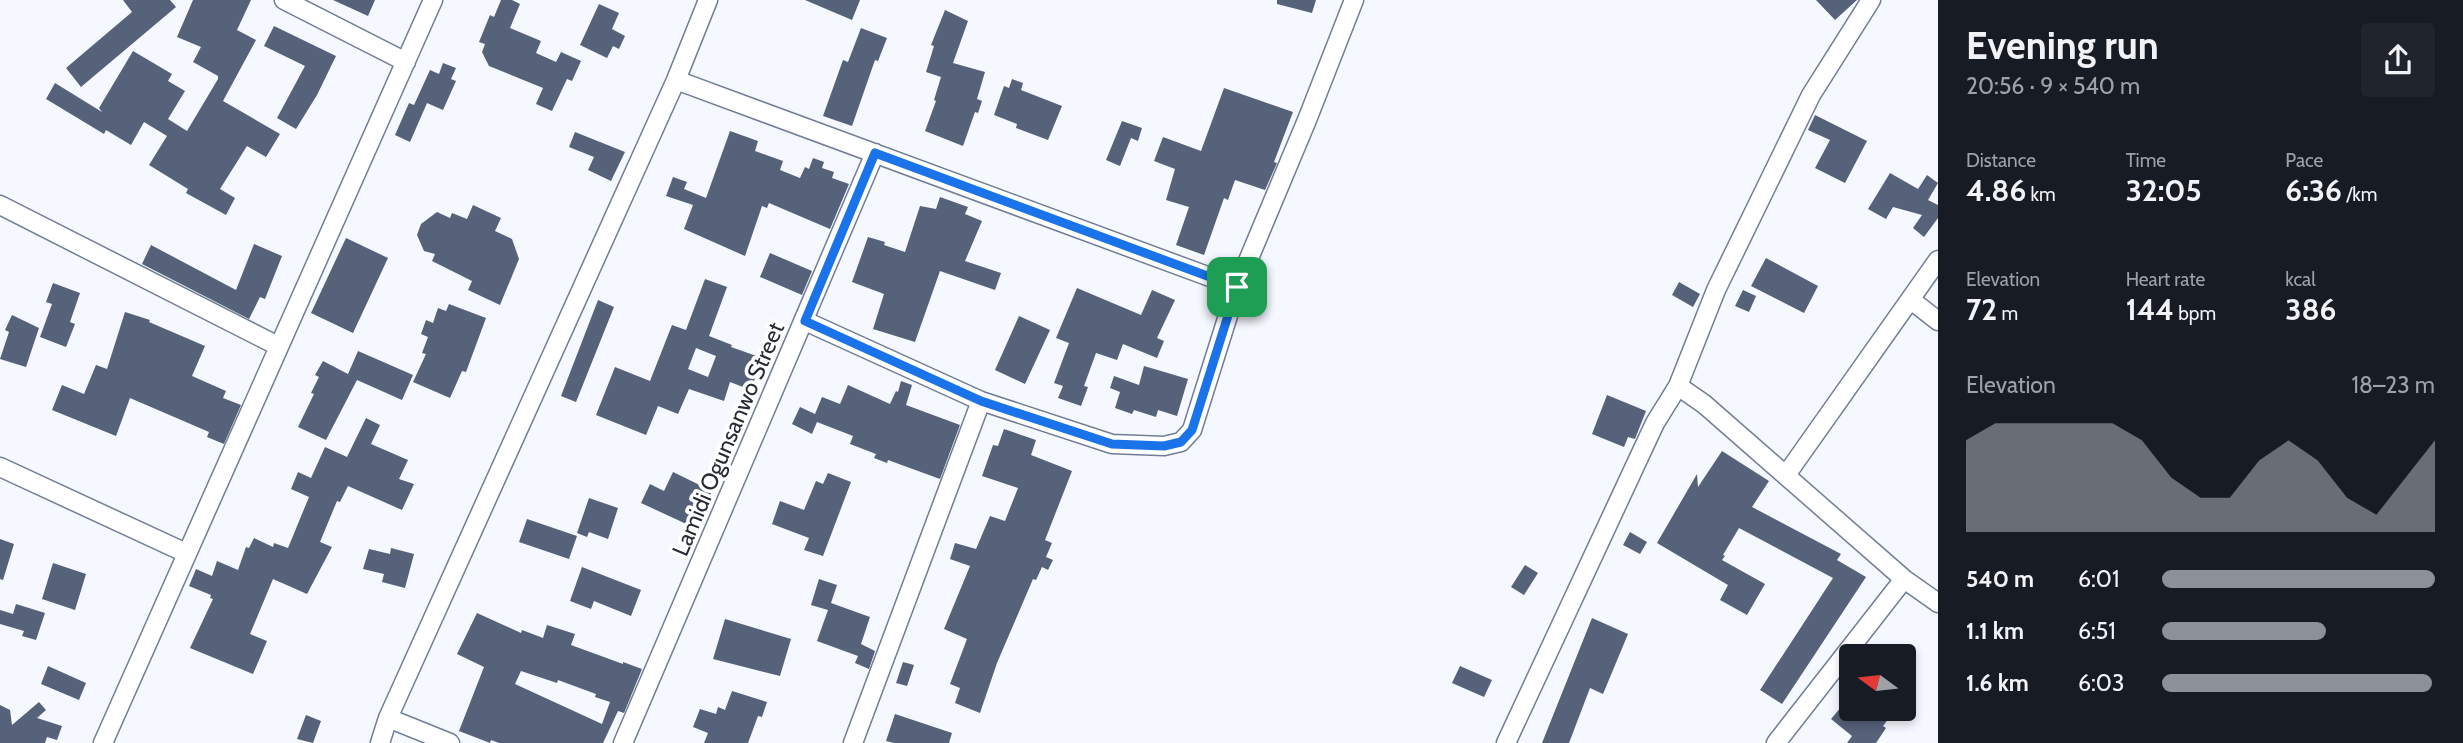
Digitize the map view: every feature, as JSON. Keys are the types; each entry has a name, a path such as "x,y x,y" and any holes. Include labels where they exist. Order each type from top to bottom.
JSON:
{"street":[{"path":"284,0 406,62"},
{"path":"103,743 433,0"},
{"path":"380,743 388,718 676,80 708,0"},
{"path":"805,321 981,401 1112,444 1164,446 1181,442 1192,430 1237,287 1354,0"},
{"path":"1506,743 1655,424 1678,386 1716,290 1811,95 1871,0"},
{"path":"676,80 1237,287"},
{"name":"Lamidi Ogunsanwo Street","path":"623,743 875,153"},
{"path":"0,205 278,346"},
{"path":"1786,475 1938,260"},
{"path":"1911,300 1938,321"},
{"path":"1678,386 1704,404 1903,579 1938,603"},
{"path":"853,743 981,401"},
{"path":"0,467 186,553"},
{"path":"1776,743 1903,579"},
{"path":"388,718 450,743"}],"building":[{"path":"123,0 170,0 176,7 81,87 66,68 132,12"},
{"path":"193,0 251,0 237,30 256,40 223,101 280,134 266,157 247,146 220,189 235,198 226,215 186,193 188,189 149,165 167,136 144,122 131,145 106,130 104,134 46,99 55,83 102,112 99,108 133,51 172,74 168,81 185,91 168,119 187,131 218,79 218,76 193,62 201,47 177,37"},
{"path":"333,0 375,0 368,16"},
{"path":"501,0 512,0 520,4 510,28 541,41 536,53 556,62 561,52 581,61 572,81 567,79 552,111 536,104 543,88 489,66 482,52 485,44 479,42 490,15 494,17"},
{"path":"805,0 860,0 852,20"},
{"path":"1277,0 1316,0 1312,13 1277,4"},
{"path":"1816,0 1857,0 1835,20"},
{"path":"599,4 619,13 612,29 625,36 619,49 613,46 607,58 580,45"},
{"path":"945,10 968,21 953,63 985,72 977,99 982,101 978,113 975,112 963,146 925,131 941,77 926,72 934,46 931,45"},
{"path":"274,26 336,56 296,129 277,118 305,66 264,46"},
{"path":"861,28 887,38 878,61 875,60 852,126 823,116 843,60 848,62"},
{"path":"443,63 456,68 451,79 456,81 443,110 427,103 410,142 395,135 409,103 414,105 430,70 439,74"},
{"path":"1012,79 1023,83 1021,90 1062,106 1048,140 1016,128 1017,124 994,115 1004,86 1009,88"},
{"path":"1224,88 1293,112 1274,162 1277,163 1265,190 1235,180 1228,200 1224,198 1204,255 1176,245 1189,207 1166,200 1175,169 1154,161 1163,137 1201,151"},
{"path":"1815,115 1867,141 1845,183 1815,168 1830,140 1808,130"},
{"path":"1122,121 1142,128 1138,141 1131,138 1120,166 1106,160"},
{"path":"730,131 758,141 755,151 783,161 780,170 800,178 805,167 809,169 813,158 824,162 822,168 834,172 832,178 849,184 830,229 769,203 767,208 762,206 745,256 684,229 693,205 666,196 673,177 687,182 684,189 706,198"},
{"path":"575,132 625,152 611,181 588,170 594,157 569,147"},
{"path":"1890,173 1918,189 1927,175 1938,183 1928,200 1938,205 1938,218 1924,237 1913,228 1922,215 1893,207 1886,219 1868,209"},
{"path":"940,197 968,207 965,214 982,221 965,261 1001,273 995,290 940,271 915,342 873,329 884,294 852,282 868,237 905,252 920,206 936,209"},
{"path":"473,205 501,218 495,231 512,239 519,259 500,305 468,290 472,281 432,261 435,254 424,251 417,235 421,224 437,212 450,218 452,213 467,219"},
{"path":"346,238 388,258 353,333 311,313"},
{"path":"254,244 282,256 265,299 260,297 249,319 142,264 151,245 236,290"},
{"path":"770,253 812,271 802,295 760,277"},
{"path":"1766,258 1818,286 1804,313 1751,286"},
{"path":"705,279 727,287 709,336 762,358 751,390 730,382 724,401 689,389 678,414 658,406 646,435 596,415 615,367 650,381 672,325 686,330","holes":["696,348 716,356 708,377 688,369"]},
{"path":"1679,282 1700,294 1693,307 1672,295"},
{"path":"53,283 80,293 70,322 75,324 66,347 40,337 52,304 46,302"},
{"path":"1077,288 1141,315 1152,290 1175,300 1157,338 1164,341 1157,358 1123,344 1117,360 1096,353 1084,386 1088,387 1081,406 1058,398 1063,386 1054,383 1069,343 1056,338"},
{"path":"1743,290 1756,296 1749,312 1735,306"},
{"path":"598,300 614,307 576,402 561,396"},
{"path":"449,304 486,318 466,372 462,371 450,398 413,382 426,354 422,353 428,337 421,334 426,320 433,323 438,308 446,311"},
{"path":"125,312 150,320 149,322 205,346 192,376 226,391 223,398 241,405 224,444 207,437 209,432 130,398 116,436 52,410 62,385 84,394 96,365 107,369"},
{"path":"12,315 39,328 26,367 0,359 9,332 5,330"},
{"path":"1019,316 1050,330 1025,384 995,370"},
{"path":"358,351 413,375 402,400 357,380 326,440 298,427 314,394 311,393 319,377 315,375 323,361 348,374"},
{"path":"1144,366 1188,379 1177,416 1158,410 1156,417 1134,410 1132,414 1115,408 1120,392 1110,388 1114,376 1139,385"},
{"path":"901,381 912,385 906,405 960,425 940,479 888,460 887,463 874,458 876,454 850,444 853,436 817,422 812,434 792,424 800,407 815,414 822,397 840,404 848,385 890,404"},
{"path":"1607,395 1646,411 1635,439 1628,437 1624,447 1592,434"},
{"path":"366,418 380,425 371,444 408,460 399,479 414,484 402,510 348,486 340,502 337,501 320,542 332,547 307,594 273,579 250,634 267,641 253,674 190,648 213,599 210,598 211,595 189,586 196,569 212,576 217,561 238,570 246,547 249,548 254,538 273,547 274,543 288,548 309,497 291,489 298,472 311,478 325,447 347,457"},
{"path":"1004,429 1036,440 1031,455 1072,471 1045,540 1052,543 1046,557 1053,560 1048,570 1042,567 1036,580 1033,579 997,663 980,713 955,703 960,688 950,684 967,639 944,629 970,566 950,559 955,543 976,549 990,516 1005,521 1018,488 982,476 993,445 998,446"},
{"path":"1722,451 1769,481 1752,507 1841,554 1837,560 1866,577 1782,704 1760,690 1833,578 1739,528 1722,560 1765,584 1747,615 1720,600 1728,585 1657,543 1697,474 1698,487"},
{"path":"673,472 712,491 695,528 641,503 650,484 664,491"},
{"path":"828,473 851,482 823,556 804,550 809,538 772,524 780,501 804,510 816,481 823,484"},
{"path":"589,498 618,508 608,539 589,532 587,537 577,533"},
{"path":"527,519 577,536 569,559 519,542"},
{"path":"1630,532 1647,542 1640,554 1623,545"},
{"path":"0,539 14,544 3,580 0,579"},
{"path":"391,548 414,554 405,588 382,582 384,574 363,569 369,549 390,554"},
{"path":"53,563 86,574 75,610 42,599"},
{"path":"1525,565 1538,573 1524,595 1511,587"},
{"path":"582,567 641,590 631,616 594,601 591,609 570,601"},
{"path":"819,579 837,585 831,603 870,617 861,644 875,651 869,669 855,663 858,656 817,641 828,610 811,605"},
{"path":"16,604 45,613 36,640 22,636 24,631 0,624 0,610 13,614"},
{"path":"477,613 521,633 522,630 543,638 547,625 575,634 571,645 642,669 624,713 618,711 603,743 499,743 491,740 490,743 459,731 484,667 457,654","holes":["521,671 557,683 558,680 610,702 602,724 515,684"]},
{"path":"1592,618 1628,634 1603,694 1590,688 1569,743 1542,743"},
{"path":"725,619 791,639 780,676 713,659"},
{"path":"903,662 914,665 907,686 896,683"},
{"path":"48,666 86,683 79,700 41,684"},
{"path":"1460,666 1492,680 1484,697 1452,683"},
{"path":"732,691 767,702 762,717 758,716 748,743 704,743 708,733 693,727 700,709 716,714 718,707 725,710"},
{"path":"39,702 46,710 37,718 62,726 57,740 47,737 45,743 0,743 0,705 10,710 12,725"},
{"path":"1839,709 1839,721 1887,721 1883,726 1886,728 1876,743 1847,743 1852,736 1831,719"},
{"path":"895,714 952,733 949,743 886,741"},
{"path":"306,715 321,721 313,743 297,739"}],"route":[{"path":"875,153 1237,287 1192,430 1181,442 1164,446 1112,444 981,401 805,321 875,153"}]}
